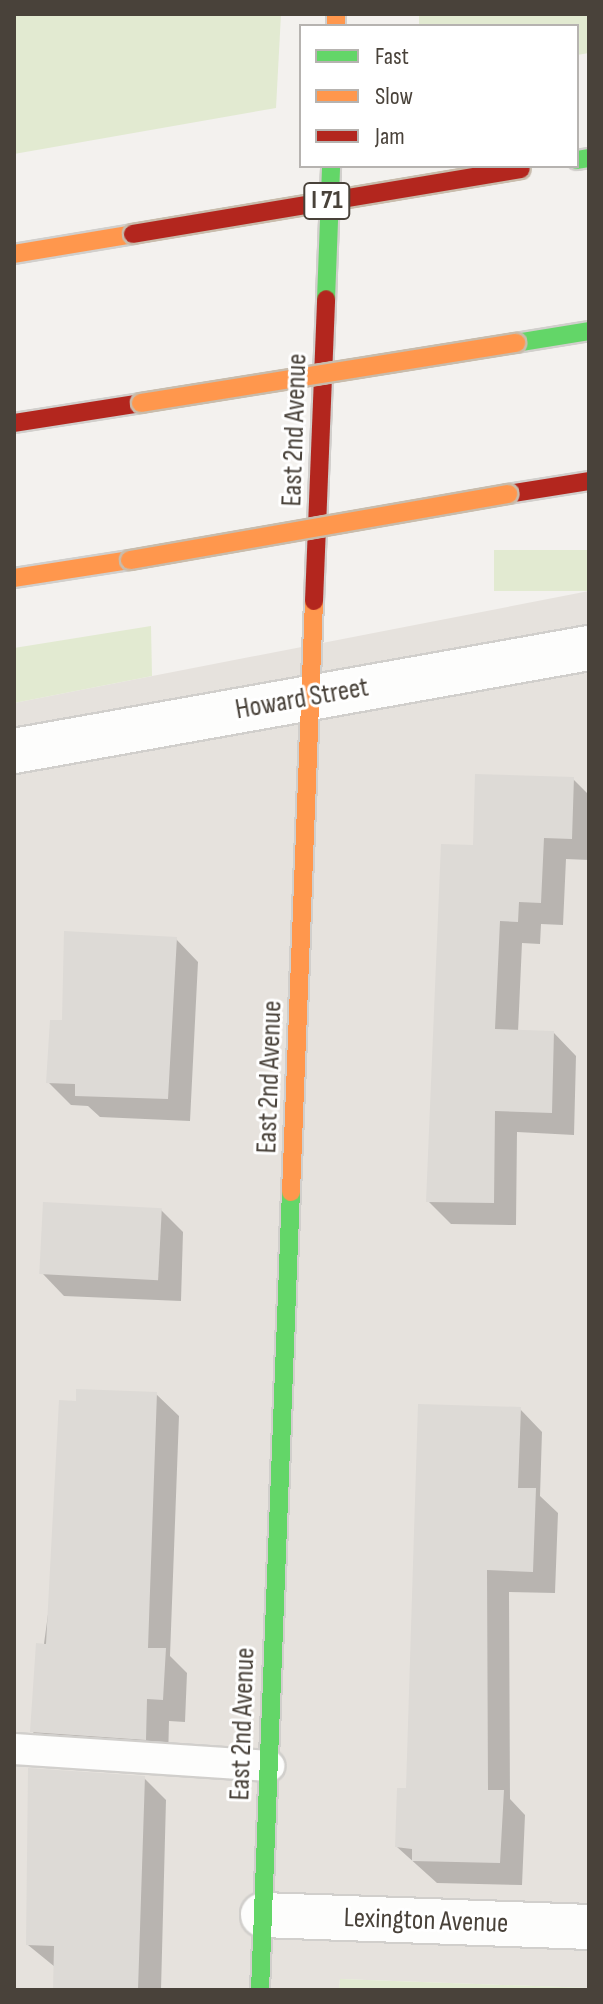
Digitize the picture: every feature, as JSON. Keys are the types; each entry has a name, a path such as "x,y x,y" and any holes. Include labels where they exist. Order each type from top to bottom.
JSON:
{"main road":[{"name":"East 2nd Avenue","path":"260,1990 314,697 331,168"},
{"name":"I 71","path":"14,254 527,168"},
{"path":"14,423 589,331"},
{"path":"14,578 589,481"}],"street":[{"name":"Howard Street","path":"14,751 589,648"},
{"name":"Lexington Avenue","path":"263,1915 589,1927"}],"lane":[{"path":"14,1749 269,1766"}],"shaded area":[{"path":"589,591 589,1988 340,1979 339,1990 14,1990 14,703"}],"green space":[{"path":"14,14 281,14 276,108 14,154"},
{"path":"419,14 589,14 589,53 579,55 579,24 419,24"},
{"path":"494,550 589,550 589,591 494,591"},
{"path":"151,626 152,676 14,703 14,648"},
{"path":"340,1979 589,1988 589,1990 339,1990"}],"building":[{"path":"475,774 574,777 572,839 544,838 541,903 519,902 518,922 500,921 495,1029 554,1031 552,1113 495,1111 494,1203 426,1202 441,844 473,845"},
{"path":"64,931 177,937 168,1099 75,1096 75,1084 46,1083 50,1020 62,1020"},
{"path":"43,1202 162,1208 158,1280 39,1274"},
{"path":"76,1389 157,1392 148,1648 166,1648 163,1700 147,1699 146,1740 30,1732 36,1643 46,1644 59,1400 76,1401"},
{"path":"418,1404 521,1407 518,1488 536,1488 533,1572 487,1570 488,1790 504,1790 500,1863 412,1861 412,1849 395,1847 397,1788 406,1788"},
{"path":"28,1768 145,1776 138,1990 53,1990 54,1946 26,1945"}],"traffic: fast":[{"path":"579,160 589,158"},
{"path":"326,299 331,168"},
{"path":"516,343 589,331"},
{"path":"260,1990 291,1192"}],"traffic: slow":[{"path":"336,14 336,24"},
{"path":"14,254 133,234"},
{"path":"141,403 516,343"},
{"path":"130,560 508,494"},
{"path":"14,578 130,560"},
{"path":"291,1192 314,601"}],"traffic: jam":[{"path":"133,234 521,169"},
{"path":"314,601 326,299"},
{"path":"14,423 141,403"},
{"path":"508,494 589,481"}]}
